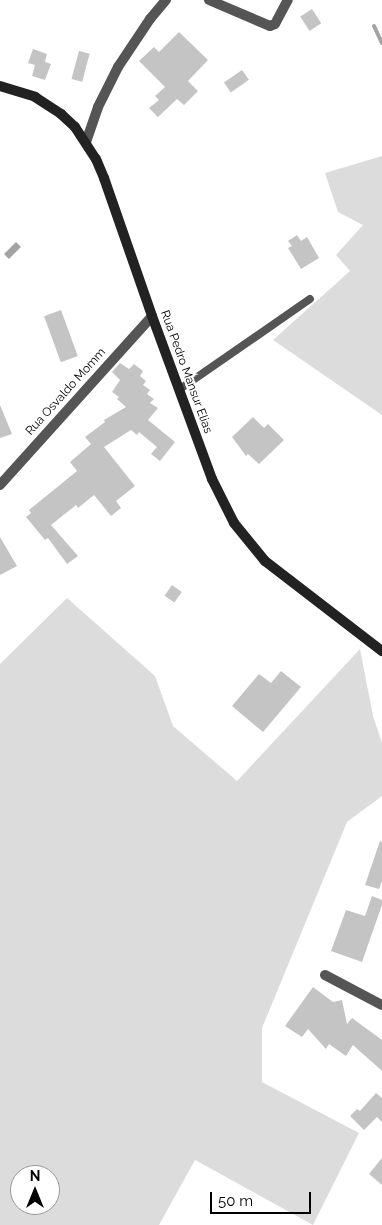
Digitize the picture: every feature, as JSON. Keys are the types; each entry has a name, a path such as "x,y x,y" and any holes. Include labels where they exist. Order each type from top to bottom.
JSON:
{"main road":[{"name":"Rua Pedro Mansur Elias","path":"0,86 35,97 49,105 75,127 86,142 104,178 212,479 243,536 265,562 382,651"}],"street":[{"path":"86,142 98,107 118,67 166,0"},
{"path":"209,0 270,26 275,24 288,0"},
{"name":"Rua Osvaldo Momm","path":"0,485 152,316"},
{"path":"325,975 382,1005"}],"lane":[{"path":"180,390 310,299"}],"shaded area":[{"path":"382,156 382,415 273,340 350,271 336,255 363,225 338,212 325,173"},
{"path":"16,242 21,247 9,259 4,254"},
{"path":"67,598 155,676 173,726 237,781 360,649 373,716 382,743 382,796 347,822 262,1028 262,1082 359,1133 313,1225 195,1160 159,1225 0,1225 0,664"}],"building":[{"path":"312,9 321,23 310,31 300,17"},
{"path":"179,32 208,60 188,81 198,91 184,105 177,99 158,117 149,108 159,100 155,96 165,87 139,61 154,47 159,52"},
{"path":"33,49 47,54 45,62 51,64 45,80 32,76 35,65 28,63"},
{"path":"79,51 90,54 82,82 71,79"},
{"path":"242,70 249,80 231,92 224,83"},
{"path":"297,235 301,241 307,237 319,258 301,269 288,248 292,246 288,241"},
{"path":"61,310 78,356 61,362 44,316"},
{"path":"120,363 129,369 134,364 143,371 140,376 146,381 143,385 150,390 147,394 154,399 150,403 158,408 148,420 175,442 160,461 151,454 157,447 139,432 137,435 131,430 104,447 135,486 116,501 121,508 111,516 94,495 78,508 76,505 51,525 78,556 67,564 48,538 45,540 26,517 31,513 29,510 77,471 70,462 91,444 85,437 105,422 104,420 126,407 117,399 119,397 112,392 120,380 112,372"},
{"path":"0,405 12,434 0,438"},
{"path":"253,417 264,428 268,424 284,440 259,464 248,454 246,456 232,437"},
{"path":"0,537 17,566 0,575"},
{"path":"172,585 182,592 174,603 165,596"},
{"path":"281,671 301,687 263,732 232,706 259,674 271,683"},
{"path":"380,841 382,842 382,881 379,889 365,885"},
{"path":"372,896 382,900 382,905 362,962 331,951 346,910 365,916"},
{"path":"313,987 333,1002 342,1000 347,1024 352,1018 382,1040 382,1071 353,1045 346,1056 329,1044 326,1049 308,1029 302,1037 285,1026"},
{"path":"376,1093 382,1098 382,1122 377,1117 364,1130 350,1116 357,1109 360,1111"},
{"path":"382,1158 382,1185 369,1174"}],"waterway":[{"path":"374,26 382,43"}]}
